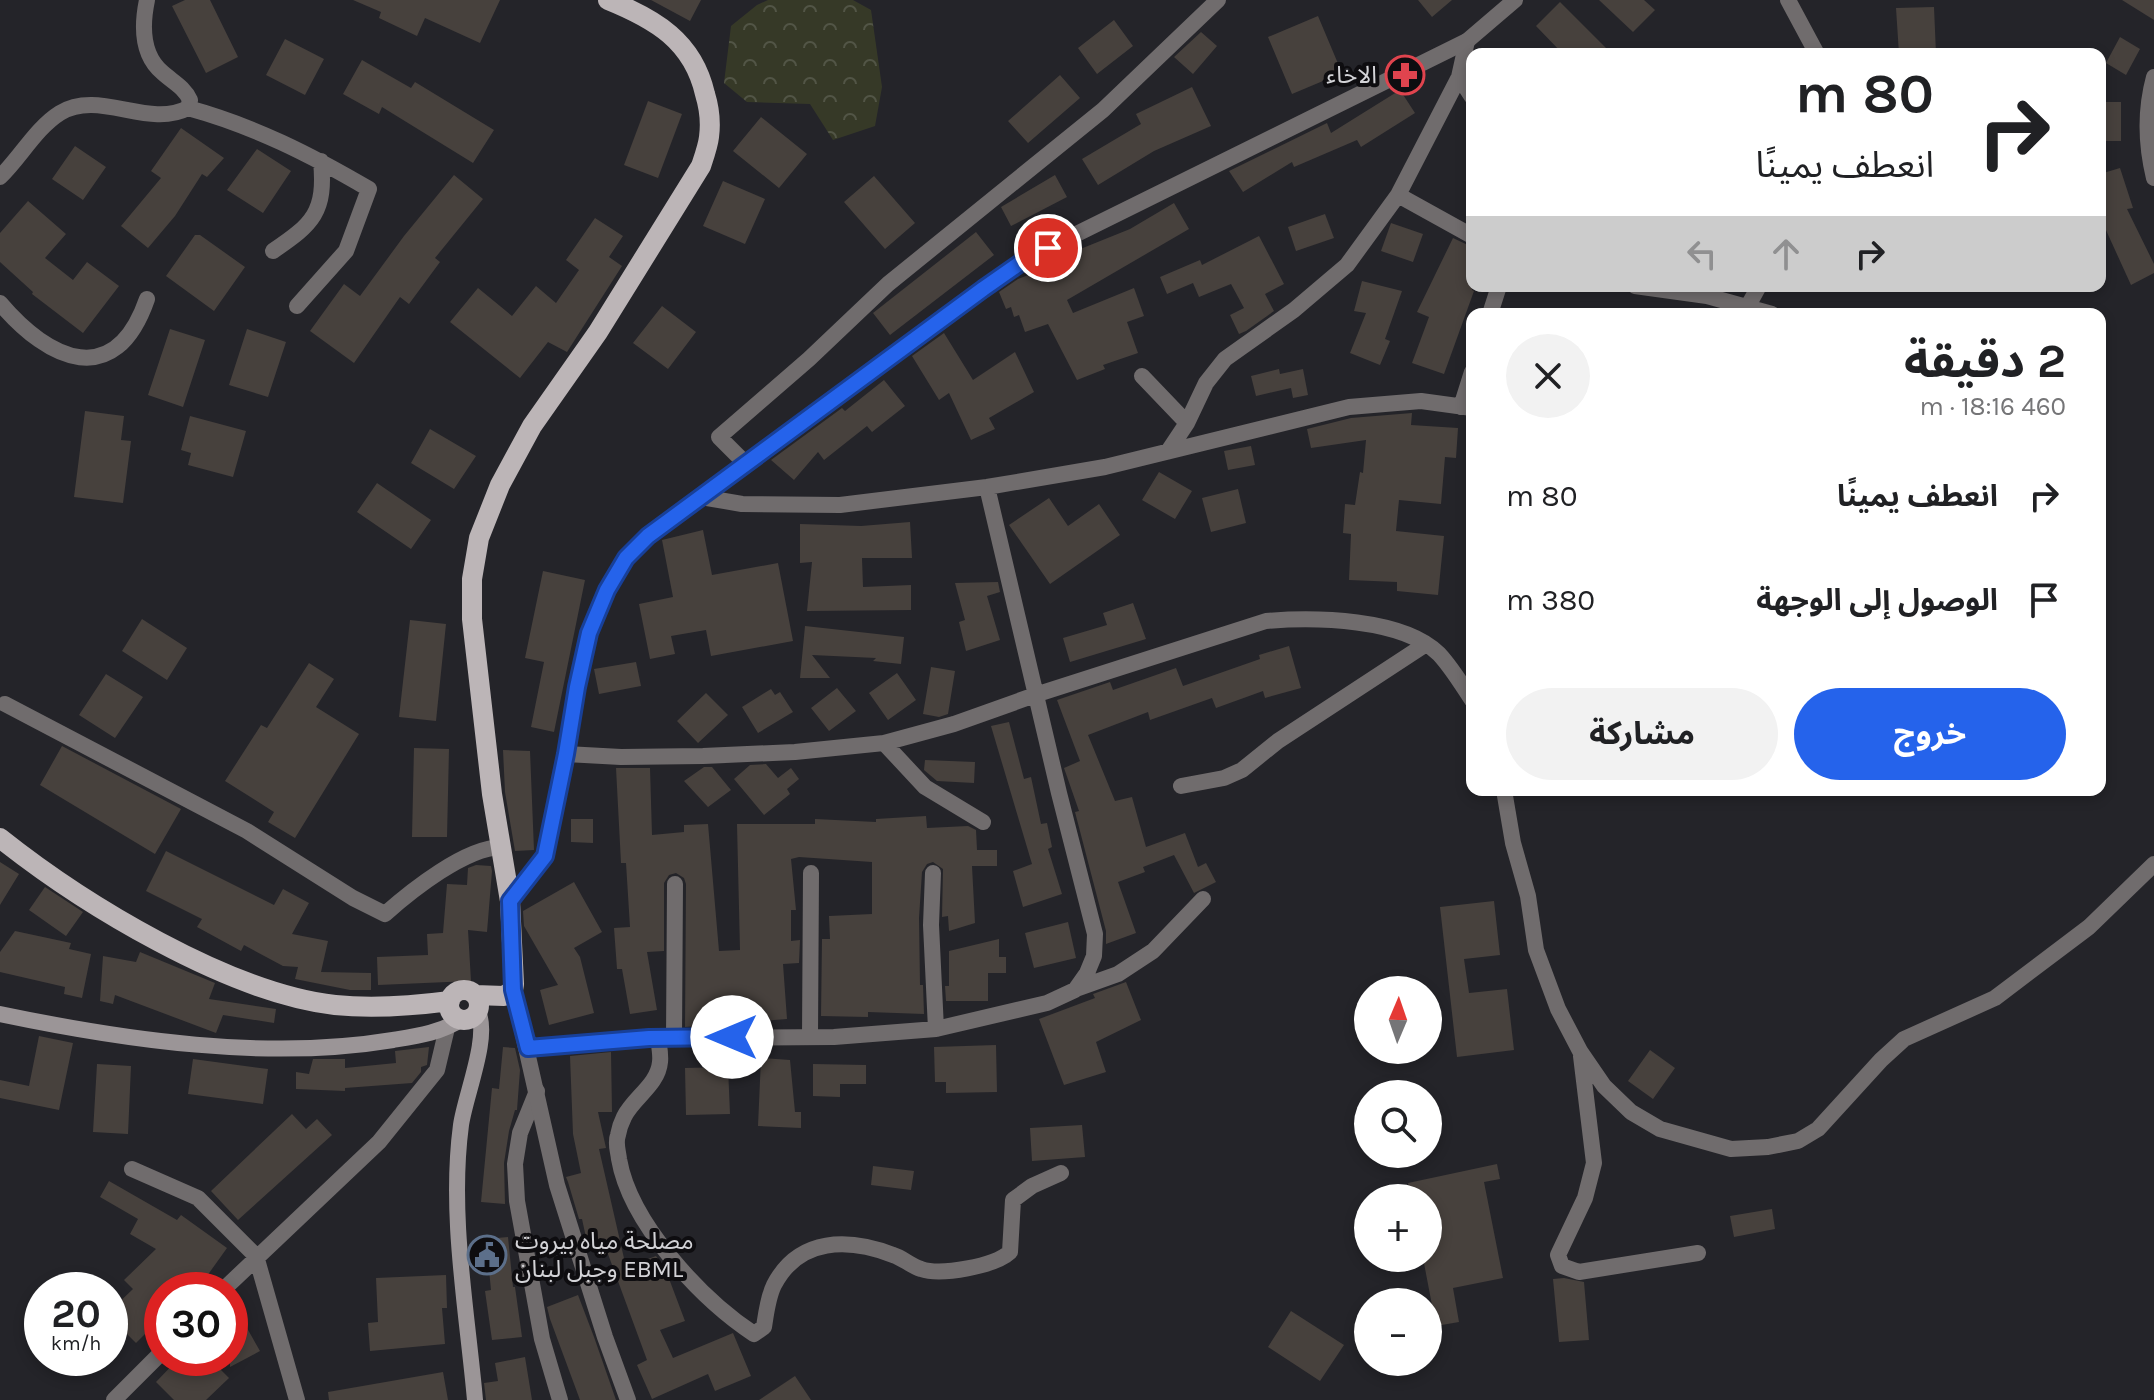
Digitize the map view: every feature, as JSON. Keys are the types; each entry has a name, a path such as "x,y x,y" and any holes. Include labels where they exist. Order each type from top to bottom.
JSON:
{"main road":[{"path":"0,1014 68,1028 131,1036 289,1050 352,1047 465,1013 513,990 510,901 492,794 472,619 472,579 479,538 500,485 532,426 598,332 701,166 709,136 709,109 700,72 685,50 670,33 641,13 608,0"},
{"path":"0,838 37,867 116,916 196,960 277,993 332,1005 359,1007 450,1001 464,990 465,1013 482,1029 462,1119 458,1195 475,1400"}],"street":[{"path":"147,0 143,20 145,44 159,70 187,92 190,100 188,108"},
{"path":"745,463 719,437 809,359 888,284 1103,110 1218,0"},
{"path":"510,901 545,856 589,633 607,590 626,558 648,536 1026,259 1467,41 1515,0"},
{"path":"1788,0 1814,48"},
{"path":"1169,450 1187,423 1213,372 1225,359 1294,310 1347,265 1398,195 1459,77 1467,41"},
{"path":"1459,77 1466,88"},
{"path":"2154,77 2148,98 2147,131 2154,178"},
{"path":"0,177 60,113 82,105 175,115 188,108 257,130 321,161 369,189 346,251 297,306"},
{"path":"273,251 303,231 321,204 321,161"},
{"path":"1398,195 1466,233"},
{"path":"1678,292 1754,308"},
{"path":"1748,306 1756,292"},
{"path":"0,303 34,338 61,353 83,358 111,353 138,324 147,299"},
{"path":"1142,376 1187,423"},
{"path":"701,497 742,504 840,505 987,487 1105,467 1349,407 1421,401 1466,407"},
{"path":"987,487 1095,934 1094,956 1075,990"},
{"path":"566,754 703,756 795,752 884,743 954,724 1266,621 1327,619 1399,631 1426,644 1439,655 1466,692"},
{"path":"1181,786 1224,778 1242,770 1307,721 1426,644"},
{"path":"5,704 247,831 353,898 385,914 415,887 469,856 489,847 501,847"},
{"path":"884,743 925,787 983,822"},
{"path":"1505,796 1513,843 1528,896 1536,950 1558,1009 1580,1051 1604,1086 1631,1112 1660,1129 1731,1149 1768,1147 1798,1141 1818,1129 1904,1039 1995,998 2089,927 2154,864"},
{"path":"810,1037 811,873"},
{"path":"933,873 931,925 936,1029"},
{"path":"675,884 666,1038 661,1060 658,1072 624,1116 616,1140 622,1176 639,1215 707,1297 729,1318 754,1334 764,1327 774,1285 791,1263 816,1246 844,1243 864,1246 896,1256 922,1270 957,1270 1002,1259 1010,1252 1013,1200 1032,1186 1061,1173"},
{"path":"528,1048 666,1038 810,1037 936,1029 1047,1003 1118,974 1153,951 1203,899"},
{"path":"513,990 557,1185 628,1400"},
{"path":"240,1272 379,1142 437,1070 465,1013"},
{"path":"1580,1051 1594,1163 1585,1198 1558,1255 1562,1266 1579,1272 1698,1253"},
{"path":"537,1091 520,1133 515,1164 517,1201 542,1339 560,1400"},
{"path":"132,1169 198,1198 256,1256 297,1400"},
{"path":"114,1400 144,1370"}],"green space":[{"path":"768,0 853,0 871,10 882,87 875,126 833,140 810,104 747,102 724,83 731,26"}],"building":[{"path":"185,0 210,0 238,57 206,73 172,6"},
{"path":"353,0 500,0 480,43 425,18 417,36 379,18 381,12"},
{"path":"651,0 701,0 690,21"},
{"path":"1418,0 1452,0 1432,17"},
{"path":"1599,0 1644,0 1655,10 1633,32"},
{"path":"2122,0 2154,0 2154,20"},
{"path":"1560,2 1606,48 1557,48 1536,26"},
{"path":"1934,7 1936,48 1899,48 1896,8"},
{"path":"1318,16 1342,73 1292,94 1268,37"},
{"path":"1114,20 1133,46 1097,74 1078,48"},
{"path":"1201,32 1217,46 1193,74 1174,57"},
{"path":"2120,37 2140,49 2126,75 2106,63"},
{"path":"285,39 324,59 305,95 266,75"},
{"path":"362,60 411,88 415,82 494,130 473,163 382,107 379,114 343,94"},
{"path":"1060,75 1080,98 1028,143 1008,121"},
{"path":"1192,87 1211,126 1154,151 1098,185 1082,159 1141,124 1136,114"},
{"path":"1400,90 1415,113 1361,147 1357,140 1294,167 1292,162 1243,192 1229,171 1327,123 1331,133"},
{"path":"648,101 682,114 658,178 624,165"},
{"path":"2106,102 2121,102 2121,141 2106,141"},
{"path":"761,117 807,154 779,188 733,151"},
{"path":"181,128 224,158 207,177 202,174 175,216 148,248 121,226 161,178 151,171"},
{"path":"75,146 106,167 83,200 52,179"},
{"path":"257,149 291,171 263,213 227,190"},
{"path":"2120,168 2133,208 2127,209 2154,264 2154,273 2131,285 2106,230 2106,172"},
{"path":"454,175 483,199 435,258 440,262 409,304 400,297 354,363 310,331 344,284 360,296"},
{"path":"1055,175 1067,197 1011,226 1001,207"},
{"path":"874,176 915,223 885,249 844,202"},
{"path":"723,181 765,199 745,244 703,226"},
{"path":"28,201 66,234 45,258 73,280 87,262 119,286 83,333 32,294 0,262 0,233"},
{"path":"1174,203 1189,229 1067,300 1073,313 1134,288 1144,316 1127,322 1138,353 1103,365 1105,369 1077,380 1048,324 1025,332 1019,315 1014,317 1011,307 1006,309 999,292 1018,279 1065,261 1063,256 1130,229"},
{"path":"1325,214 1334,238 1296,251 1288,227"},
{"path":"595,218 623,236 609,257 622,266 567,352 548,342 520,378 450,322 478,288 512,316 536,286 556,303 579,270 566,260"},
{"path":"1391,223 1423,234 1413,262 1381,251"},
{"path":"976,232 994,255 890,335 873,313"},
{"path":"195,235 200,235 245,267 214,311 166,276"},
{"path":"1259,236 1284,284 1265,294 1274,311 1246,331 1239,334 1230,315 1244,308 1231,284 1199,297 1193,283 1167,294 1160,277 1200,260 1202,265"},
{"path":"1453,238 1466,244 1466,292 1474,292 1444,374 1412,363 1429,317 1417,312"},
{"path":"1362,281 1402,291 1385,339 1390,341 1380,365 1350,353 1366,313 1354,311"},
{"path":"662,306 696,332 668,369 633,343"},
{"path":"170,329 205,340 183,407 148,395"},
{"path":"247,329 286,342 268,397 229,385"},
{"path":"944,333 973,380 1015,352 1034,392 989,418 995,429 971,440 949,393 939,400 912,356"},
{"path":"1279,369 1280,374 1303,369 1308,395 1293,398 1291,388 1256,396 1251,376"},
{"path":"884,380 905,406 872,432 867,426 824,460 818,452 794,480 771,460 842,408 845,411"},
{"path":"85,411 124,416 121,440 131,441 123,503 74,497"},
{"path":"1412,413 1411,425 1458,428 1456,458 1445,457 1441,504 1399,500 1396,531 1444,536 1438,595 1397,591 1397,582 1349,580 1351,534 1343,533 1345,504 1355,505 1360,472 1363,473 1366,440 1311,448 1307,429 1351,418"},
{"path":"190,416 246,431 233,477 188,465 191,453 181,450"},
{"path":"430,429 476,456 454,489 411,463"},
{"path":"1251,446 1255,465 1228,470 1224,451"},
{"path":"1159,472 1192,491 1175,519 1142,500"},
{"path":"377,483 431,520 411,549 357,512"},
{"path":"1238,489 1246,523 1211,532 1202,498"},
{"path":"1049,498 1068,526 1099,504 1120,535 1050,584 1009,525"},
{"path":"910,522 912,558 862,558 863,587 911,585 911,610 807,611 812,562 800,563 800,524 861,526"},
{"path":"703,530 712,575 778,563 793,641 711,656 706,630 671,636 675,654 650,659 639,604 673,597 662,540"},
{"path":"543,571 585,580 554,732 531,727 544,662 525,658"},
{"path":"998,582 1000,592 987,596 1000,640 966,651 959,622 965,620 955,583"},
{"path":"1133,603 1146,639 1070,662 1063,638 1107,625 1103,613"},
{"path":"142,619 187,648 167,680 122,651"},
{"path":"410,620 446,624 436,721 399,717"},
{"path":"805,626 904,637 901,664 873,661 876,658 812,655 830,678 800,678"},
{"path":"1289,646 1301,688 1265,698 1263,691 1216,708 1212,698 1150,720 1148,712 1088,735 1115,801 1132,797 1146,847 1185,833 1198,867 1206,863 1216,882 1194,893 1174,855 1143,867 1145,872 1118,882 1136,933 1106,944 1106,931 1075,812 1079,811 1064,768 1080,761 1057,700 1110,682 1113,690 1176,668 1183,686"},
{"path":"636,662 641,686 599,694 594,669"},
{"path":"309,663 334,679 316,707 359,734 295,838 268,822 274,812 225,781 261,725 267,728"},
{"path":"931,667 955,671 948,714 939,717 923,714"},
{"path":"897,673 916,700 888,720 869,693"},
{"path":"106,674 143,697 115,738 79,715"},
{"path":"837,688 856,711 829,731 811,708"},
{"path":"771,689 775,695 780,692 793,712 758,733 742,707"},
{"path":"706,693 728,715 698,743 677,721"},
{"path":"1009,722 1024,779 1031,777 1041,824 1047,823 1052,847 1048,849 1062,894 1023,907 1013,871 1032,864 991,726"},
{"path":"62,746 181,809 155,854 40,785"},
{"path":"414,748 449,749 447,837 412,837"},
{"path":"503,750 530,751 534,850 515,851 505,792"},
{"path":"925,760 975,762 974,783 937,781 924,770"},
{"path":"766,764 778,778 791,768 799,779 787,789 790,794 764,815 734,779 750,765"},
{"path":"704,767 712,767 731,790 708,807 684,781"},
{"path":"616,768 650,768 652,835 684,832 684,825 708,824 719,951 740,950 737,824 815,824 815,819 876,822 876,819 926,816 927,828 968,826 976,830 977,850 997,850 997,866 972,866 975,923 949,931 948,916 942,917 943,869 933,862 927,864 922,872 919,918 920,985 923,985 924,1014 868,1012 868,1017 821,1016 822,939 830,939 829,916 872,914 872,862 799,857 791,859 796,910 791,910 791,941 800,940 799,963 783,964 787,1019 685,1027 686,884 684,878 676,873 669,875 664,883 664,951 647,952 657,1010 630,1014 622,969 617,969 614,928 630,927 626,863 621,863"},
{"path":"571,819 593,819 593,843 571,842"},
{"path":"166,851 274,905 283,889 309,903 292,934 328,941 321,972 371,973 371,990 350,990 295,979 298,967 283,966 244,945 241,951 197,927 202,919 146,891"},
{"path":"0,862 19,874 0,905"},
{"path":"491,866 492,871 487,932 468,930 471,981 378,985 377,957 428,955 427,934 443,933 447,884 467,885 468,868"},
{"path":"574,882 602,932 574,948 580,957 594,1013 549,1025 540,990 558,985 524,926 523,911"},
{"path":"45,887 83,912 66,936 29,910"},
{"path":"1494,901 1500,955 1464,959 1469,993 1507,989 1514,1050 1457,1057 1440,907"},
{"path":"1068,922 1076,958 1034,968 1025,933"},
{"path":"15,931 71,943 69,949 91,954 82,998 64,994 65,987 0,972 0,952"},
{"path":"999,939 999,957 1006,957 1006,973 988,973 988,1001 946,1001 949,951"},
{"path":"140,952 215,983 209,999 276,1009 274,1023 223,1015 216,1033 115,995 113,1004 100,1001 103,956 136,962"},
{"path":"1126,982 1141,1020 1096,1042 1106,1072 1064,1085 1039,1019 1095,998 1093,994"},
{"path":"39,1036 73,1043 59,1110 0,1098 0,1080 29,1086"},
{"path":"996,1045 997,1092 946,1093 946,1082 935,1082 934,1047"},
{"path":"429,1047 427,1065 421,1067 421,1072 412,1083 345,1088 345,1091 296,1089 296,1072 309,1074 313,1059 345,1059 345,1068 396,1063 395,1051"},
{"path":"503,1047 515,1048 520,1070 517,1110 509,1131 504,1163 505,1204 481,1202 492,1088 499,1089"},
{"path":"1650,1050 1675,1068 1653,1099 1628,1081"},
{"path":"611,1052 612,1112 598,1112 606,1148 599,1149 626,1267 656,1256 665,1268 685,1321 660,1330 673,1358 733,1333 751,1376 715,1391 708,1374 652,1399 637,1365 647,1360 608,1254 601,1256 597,1240 587,1242 566,1177 581,1173 573,1134 570,1056"},
{"path":"761,1058 790,1060 795,1112 801,1112 801,1128 758,1126"},
{"path":"193,1059 268,1069 263,1104 188,1094"},
{"path":"97,1064 131,1066 128,1134 93,1132"},
{"path":"813,1064 866,1065 866,1084 840,1084 840,1097 813,1096"},
{"path":"728,1067 730,1114 686,1115 685,1068"},
{"path":"292,1114 306,1129 317,1119 332,1135 238,1220 211,1191"},
{"path":"1082,1125 1085,1157 1032,1161 1030,1128"},
{"path":"1497,1164 1500,1179 1484,1182 1503,1278 1453,1288 1459,1322 1442,1325 1442,1288 1429,1288 1426,1272 1442,1272 1442,1184 1408,1183"},
{"path":"873,1166 914,1171 911,1190 871,1185"},
{"path":"109,1181 177,1220 181,1215 227,1248 210,1272 144,1272 144,1335 136,1343 128,1335 128,1294 133,1289 128,1284 128,1276 156,1249 130,1234 138,1219 100,1197"},
{"path":"1772,1209 1775,1229 1734,1237 1730,1216"},
{"path":"508,1237 522,1337 492,1340 485,1291 491,1290 486,1239"},
{"path":"446,1275 447,1308 442,1308 445,1344 370,1351 368,1323 378,1322 376,1278"},
{"path":"1553,1279 1584,1282 1589,1340 1559,1342"},
{"path":"578,1295 616,1400 580,1400 550,1319 547,1307"},
{"path":"1291,1311 1344,1345 1320,1381 1268,1347"},
{"path":"248,1330 260,1351 248,1357"},
{"path":"525,1357 532,1400 486,1400 484,1383 498,1381 495,1363"},
{"path":"443,1372 448,1400 329,1400 328,1392"},
{"path":"162,1376 229,1378 206,1400 174,1400 156,1382"},
{"path":"795,1376 811,1400 759,1400"}],"place":[{"name":"الاخاء","path":"1405,75"},
{"name":"مصلحة مياه بيروت وجبل لبنان EBML","path":"487,1255"}],"route":[{"path":"732,1037 649,1038 528,1048 513,990 510,901 545,856 589,633 607,590 626,558 648,536 983,289 1026,259 1048,248"}]}
